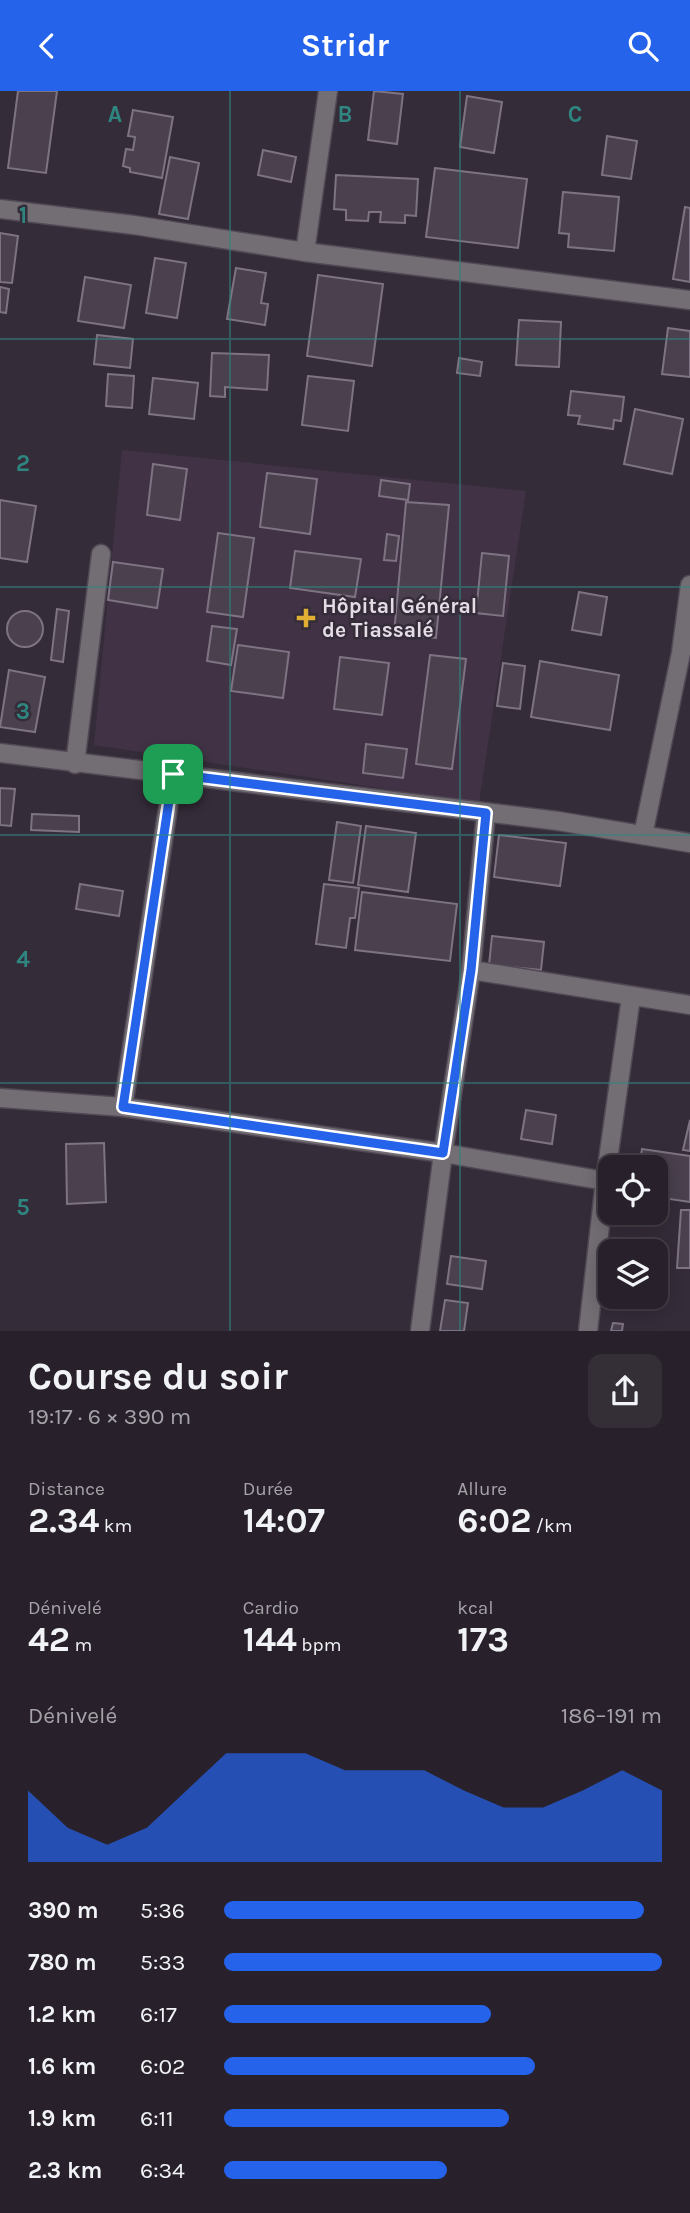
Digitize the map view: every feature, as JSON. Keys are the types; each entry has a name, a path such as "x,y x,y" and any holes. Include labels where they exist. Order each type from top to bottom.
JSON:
{"street":[{"path":"305,252 328,91"},
{"path":"0,209 134,225 305,252 690,300"},
{"path":"75,764 101,554"},
{"path":"643,835 681,653 690,585"},
{"path":"0,753 486,813 690,843"},
{"path":"123,1107 173,774"},
{"path":"420,1331 443,1153 471,970 486,813"},
{"path":"471,970 690,1005"},
{"path":"609,1155 631,997"},
{"path":"0,1098 123,1107 443,1153 598,1180"},
{"path":"588,1331 600,1225"}],"shaded area":[{"name":"Hôpital Général de Tiassalé","path":"122,450 526,491 479,803 94,745"}],"building":[{"path":"18,91 57,91 46,173 8,168"},
{"path":"374,91 403,94 397,144 368,140"},
{"path":"467,96 502,102 494,153 460,147"},
{"path":"133,110 173,117 162,178 130,172 130,168 123,166 126,149 133,150 135,137 128,136"},
{"path":"607,136 637,141 631,179 602,175"},
{"path":"263,150 296,157 291,182 258,175"},
{"path":"170,157 199,163 188,219 159,214"},
{"path":"435,168 527,179 518,248 426,237"},
{"path":"336,175 418,179 416,216 405,215 405,223 380,222 381,212 369,212 368,221 346,220 346,210 334,209"},
{"path":"563,192 619,197 614,251 568,247 569,234 559,233"},
{"path":"685,207 690,208 690,282 673,279"},
{"path":"0,233 18,236 12,283 0,282"},
{"path":"155,258 186,263 177,318 146,313"},
{"path":"236,268 266,273 261,303 268,304 265,325 227,319"},
{"path":"318,275 383,284 372,366 307,356"},
{"path":"85,277 131,285 124,328 78,321"},
{"path":"0,287 9,289 6,313 0,312"},
{"path":"519,320 561,322 559,367 516,365"},
{"path":"668,328 690,331 690,377 662,374"},
{"path":"97,335 133,339 130,368 94,364"},
{"path":"212,353 269,355 267,390 225,387 225,397 210,396"},
{"path":"459,358 482,362 480,376 457,373"},
{"path":"108,374 134,376 132,408 106,406"},
{"path":"308,376 354,381 348,431 302,425"},
{"path":"153,378 198,383 194,419 149,414"},
{"path":"571,391 624,397 621,421 614,420 613,429 578,424 580,416 568,415"},
{"path":"635,409 683,419 672,474 624,464"},
{"path":"153,464 187,469 180,520 147,515"},
{"path":"267,473 317,479 310,534 260,527"},
{"path":"381,480 410,484 408,500 379,496"},
{"path":"0,500 36,506 27,562 0,558"},
{"path":"406,502 449,505 436,638 394,634"},
{"path":"218,533 254,538 243,617 207,612"},
{"path":"387,534 399,536 396,561 384,560"},
{"path":"295,551 361,559 355,597 290,588"},
{"path":"482,553 509,556 503,616 476,613"},
{"path":"113,562 163,569 157,608 108,600"},
{"path":"579,592 607,597 601,635 572,630"},
{"path":"57,609 69,611 63,662 51,660"},
{"path":"25,611 38,616 43,629 38,642 25,647 12,642 7,629 12,616"},
{"path":"212,626 237,629 231,665 207,661"},
{"path":"238,645 289,652 283,698 231,691"},
{"path":"430,655 466,659 452,769 416,764"},
{"path":"340,657 389,663 382,715 334,709"},
{"path":"540,661 619,675 610,730 531,717"},
{"path":"503,663 525,666 520,709 497,706"},
{"path":"9,670 45,677 35,732 0,727"},
{"path":"366,744 407,749 403,778 363,773"},
{"path":"0,788 15,789 11,826 0,825"},
{"path":"32,814 79,816 79,832 31,830"},
{"path":"337,822 361,826 353,883 329,880"},
{"path":"366,826 416,833 408,892 358,885"},
{"path":"499,835 566,843 560,886 494,877"},
{"path":"80,884 123,891 119,916 76,909"},
{"path":"324,884 359,888 355,918 350,918 346,948 316,944"},
{"path":"362,892 457,904 450,961 355,950"},
{"path":"492,936 544,942 541,970 489,965"},
{"path":"526,1110 556,1115 552,1144 521,1139"},
{"path":"690,1120 690,1151 683,1150"},
{"path":"104,1143 106,1202 67,1204 66,1144"},
{"path":"642,1149 690,1156 690,1202 668,1199 668,1155 641,1155"},
{"path":"681,1210 690,1210 690,1268 677,1268"},
{"path":"451,1256 486,1261 482,1289 447,1284"},
{"path":"445,1300 468,1303 464,1331 440,1331"},
{"path":"613,1323 623,1324 622,1331 611,1331"}],"place":[{"name":"Hôpital Général de Tiassalé","path":"306,618"}],"route":[{"path":"173,774 486,813 471,970 443,1153 123,1107 173,774"}]}
